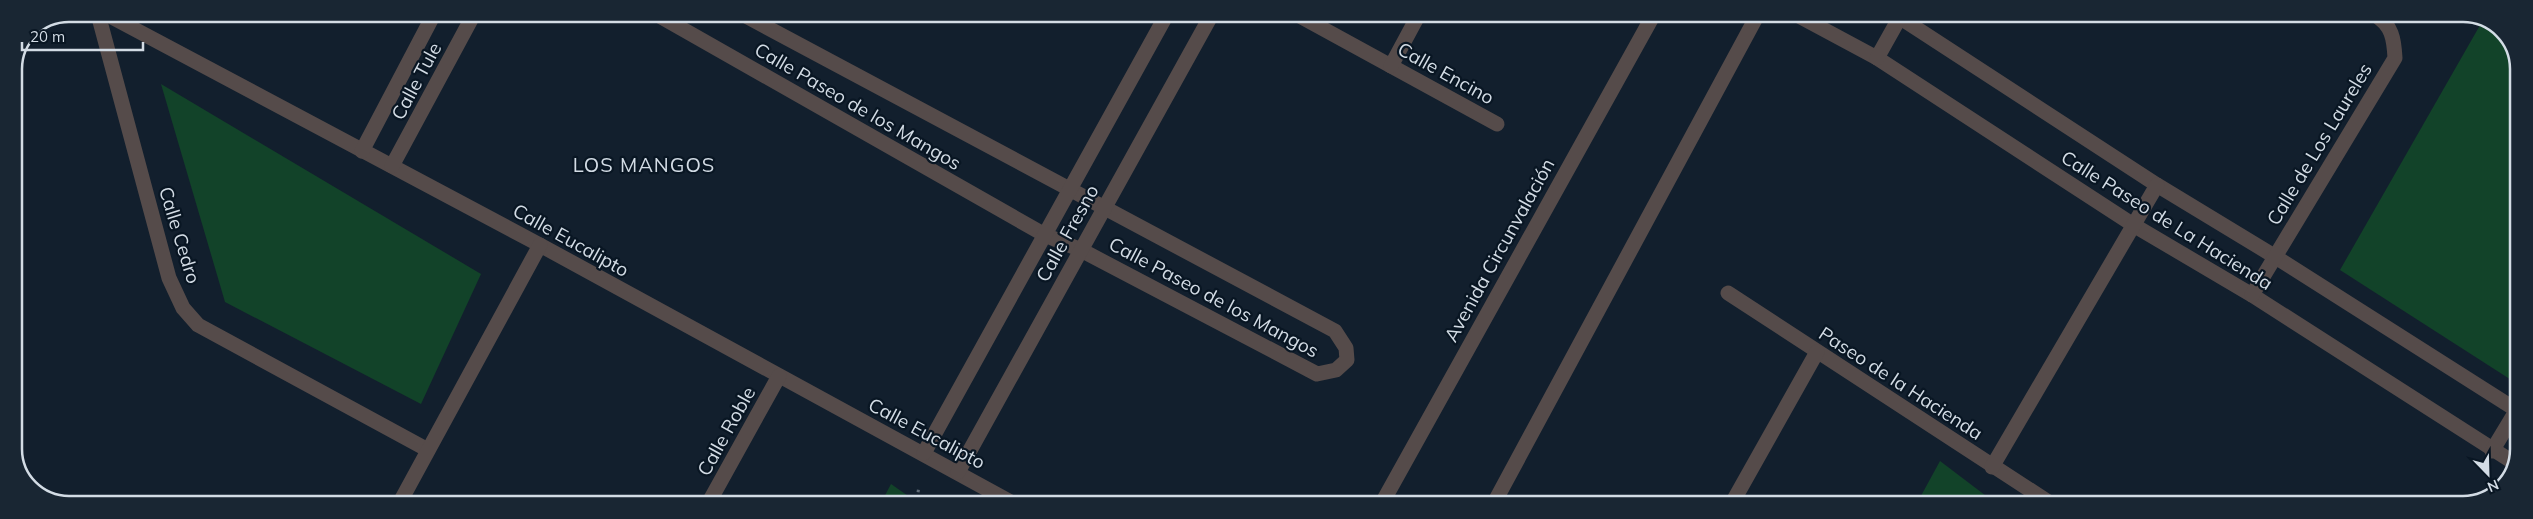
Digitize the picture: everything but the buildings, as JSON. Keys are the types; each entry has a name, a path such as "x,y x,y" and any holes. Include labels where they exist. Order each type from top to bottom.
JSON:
{"street":[{"name":"Calle Cedro","path":"100,22 169,278 183,308 198,325 428,450"},
{"name":"Calle Eucalipto","path":"121,22 540,245 1000,496"},
{"name":"Calle Tule","path":"362,151 430,22"},
{"name":"Calle Tule","path":"392,166 470,22"},
{"name":"Calle Paseo de los Mangos","path":"670,22 1045,235 1081,250 1318,374 1336,370 1347,360 1346,348 1335,331 757,22"},
{"name":"Calle Fresno","path":"924,453 1163,22"},
{"name":"Calle Fresno","path":"958,472 1208,22"},
{"name":"Calle Encino","path":"1311,22 1497,124"},
{"path":"1391,66 1415,22"},
{"name":"Avenida Circunvalación","path":"1386,496 1650,22"},
{"path":"1498,496 1754,22"},
{"name":"Calle Paseo de La Hacienda","path":"1810,22 1877,58 2135,226 2252,295 2509,460"},
{"path":"1877,58 1895,22"},
{"name":"Calle Paseo de La Hacienda","path":"1907,22 2157,185 2274,256 2510,405"},
{"name":"Calle de Los Laureles","path":"2252,295 2395,58 2394,38 2386,22"},
{"path":"1992,466 2135,226 2157,185"},
{"path":"403,496 540,245"},
{"name":"Paseo de la Hacienda","path":"1728,293 2039,496"},
{"path":"1736,496 1817,352"},
{"name":"Calle Roble","path":"712,496 779,376"},
{"path":"2492,451 2510,423"}],"green space":[{"path":"2480,26 2487,29 2503,44 2510,61 2510,379 2340,270"},
{"path":"161,84 481,274 421,404 225,302"},
{"path":"1940,461 1986,496 1921,496"},
{"path":"891,484 908,496 885,496"}],"district":[{"name":"LOS MANGOS","path":"644,164"}]}
